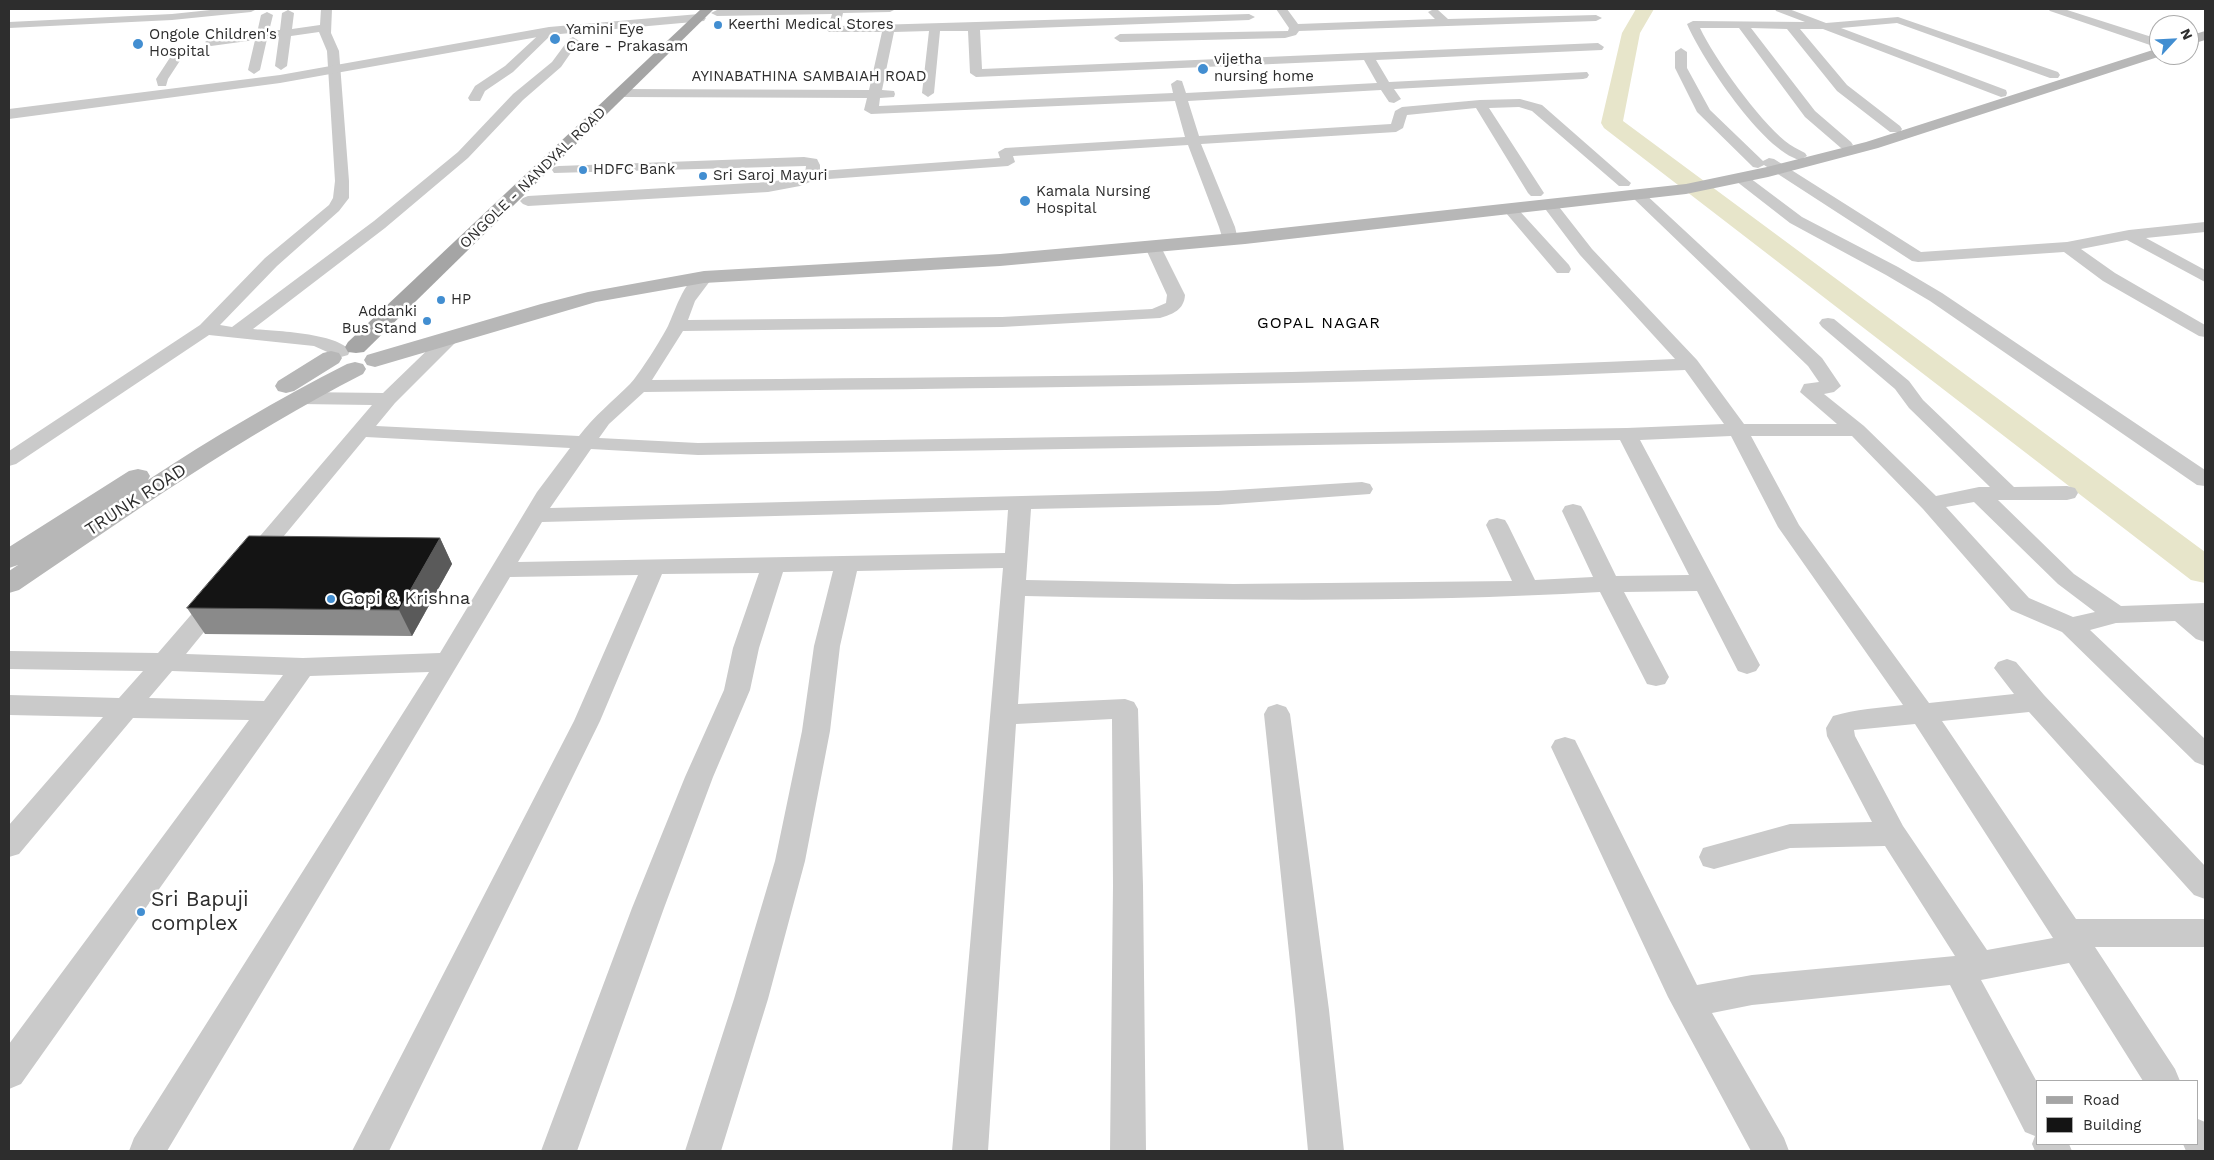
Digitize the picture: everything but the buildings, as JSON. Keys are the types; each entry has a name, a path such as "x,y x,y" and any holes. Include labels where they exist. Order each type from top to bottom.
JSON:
{"main road":[{"name":"ONGOLE - NANDYAL ROAD","path":"359,355 710,13"},
{"path":"359,355 451,337 576,301 704,277 1000,260 1153,247 1228,233 1631,189 1686,189 1800,156 1846,145 2054,75 2149,47"},
{"path":"1631,189 1661,179 1755,170 1872,145 2038,93 2149,48"},
{"name":"ONGOLE - NANDYAL ROAD","path":"359,355 528,201 630,93"},
{"path":"9,559 142,474 359,355 567,289 636,274 702,264 1228,233 1512,210 1544,199"},
{"name":"TRUNK ROAD","path":"9,584 163,481 300,398 359,355"}],"street":[{"path":"9,25 172,17 251,9"},
{"path":"9,460 206,329 271,262 334,208 341,198 342,180 333,51 325,33 326,9"},
{"path":"9,105 281,66 334,64 500,32 553,25 710,13 890,9"},
{"path":"1282,9 1295,28"},
{"path":"1431,9 1445,22"},
{"path":"1517,9 1528,18"},
{"path":"1780,9 1842,88 1895,129"},
{"path":"2054,9 2149,42"},
{"path":"838,10 832,30 935,28 1153,15 1249,17"},
{"path":"1748,12 1791,23 1818,13"},
{"path":"281,66 288,13"},
{"path":"9,114 549,31 710,13"},
{"path":"254,70 267,15"},
{"path":"1153,15 1182,97 1193,142 1228,233"},
{"path":"1295,28 1528,18 1596,18"},
{"path":"1800,156 1778,142 1764,128 1715,62 1693,24 1791,23 1827,26 1892,20 1906,22 2054,75"},
{"path":"1868,23 1895,33"},
{"path":"1742,24 1810,114 1846,145"},
{"path":"974,26 976,83 1001,105"},
{"path":"1827,26 2001,93"},
{"path":"211,42 326,28"},
{"path":"928,93 935,28"},
{"path":"976,83 1166,51 1292,33 1295,28"},
{"path":"889,29 873,94 871,110 1182,97 1583,75"},
{"path":"475,98 480,89 509,69 549,31"},
{"path":"1112,38 1166,51 1368,57 1598,47"},
{"path":"236,333 384,222 465,153 525,91 563,58 570,50 573,41"},
{"path":"1681,52 1681,68 1704,112 1796,220 1936,296 2205,480"},
{"path":"162,83 162,79 177,56"},
{"path":"1368,57 1402,110"},
{"name":"AYINABATHINA SAMBAIAH ROAD","path":"630,93 900,94"},
{"path":"1402,110 1520,103 1537,108 1631,189 1815,362 1831,386 1827,388 1811,388 1810,392 1857,430 1931,504 2020,604 2070,626 2205,755"},
{"path":"1480,104 1544,199 1586,252 1634,306 1690,364 1738,430 1789,527 1923,714 2073,940 2162,1080"},
{"path":"528,201 768,187 800,182 812,176 1008,162 1005,152 1193,142 1396,128 1402,110"},
{"path":"559,170 804,161 812,162 814,165 812,176"},
{"path":"1755,170 1918,257 2067,247 2129,235 2202,229"},
{"path":"1512,210 1563,269"},
{"path":"2129,235 2205,277"},
{"path":"677,326 1002,322 1154,314 1172,307 1176,301 1176,294 1153,247"},
{"path":"2067,247 2110,277 2205,332"},
{"path":"147,1151 448,662 548,492 602,420 639,386 677,326 686,300 704,277"},
{"path":"1828,323 1902,385 1916,404 2008,493"},
{"path":"206,329 318,341 359,355"},
{"path":"9,844 166,662 388,399 451,337"},
{"path":"639,386 1229,380 1498,373 1690,364"},
{"path":"300,398 388,399"},
{"path":"361,431 698,448 1627,434 1738,430 1857,430"},
{"path":"1627,434 1747,665"},
{"path":"535,515 1218,498 1362,489"},
{"path":"1931,504 1978,494 2067,493"},
{"path":"1978,494 2066,579 2116,615"},
{"path":"970,1151 1020,504"},
{"path":"1573,510 1608,584 1656,677"},
{"path":"1497,524 1527,588"},
{"path":"502,570 847,563 1015,574 1234,592 1527,588 1608,584 1704,583"},
{"path":"703,1151 751,999 790,861 816,731 827,646 847,563"},
{"path":"559,1151 648,908 699,777 737,690 746,648 774,564"},
{"path":"370,1151 587,721 654,568"},
{"path":"2070,626 2116,615 2194,612 2205,633"},
{"path":"9,660 166,662 302,667 448,662"},
{"path":"9,1072 302,667"},
{"path":"2007,668 2034,702 2205,886"},
{"path":"2034,702 1853,720 1843,723 1840,728 1841,736 1893,834 1969,968 2036,1116"},
{"path":"9,705 270,711"},
{"path":"1004,715 1125,710 1128,886 1128,1151"},
{"path":"1277,714 1312,1010 1326,1151"},
{"path":"1566,747 1688,1002 1771,1151"},
{"path":"1714,856 1790,836 1893,834"},
{"path":"1688,1002 1752,990 1969,968 2073,940 2205,933"}],"waterway":[{"path":"1645,9 1631,33 1612,123 2205,571"}],"place":[{"name":"Keerthi Medical Stores","path":"718,25"},
{"name":"Yamini Eye Care - Prakasam","path":"555,39"},
{"name":"Ongole Children's Hospital","path":"138,44"},
{"name":"vijetha nursing home","path":"1203,69"},
{"name":"HDFC Bank","path":"583,170"},
{"name":"Sri Saroj Mayuri","path":"703,176"},
{"name":"Kamala Nursing Hospital","path":"1025,201"},
{"name":"HP","path":"441,300"},
{"name":"Addanki Bus Stand","path":"427,321"},
{"name":"Gopi & Krishna","path":"331,599"},
{"name":"Sri Bapuji complex","path":"141,912"}],"district":[{"name":"GOPAL NAGAR","path":"1319,323"}]}
